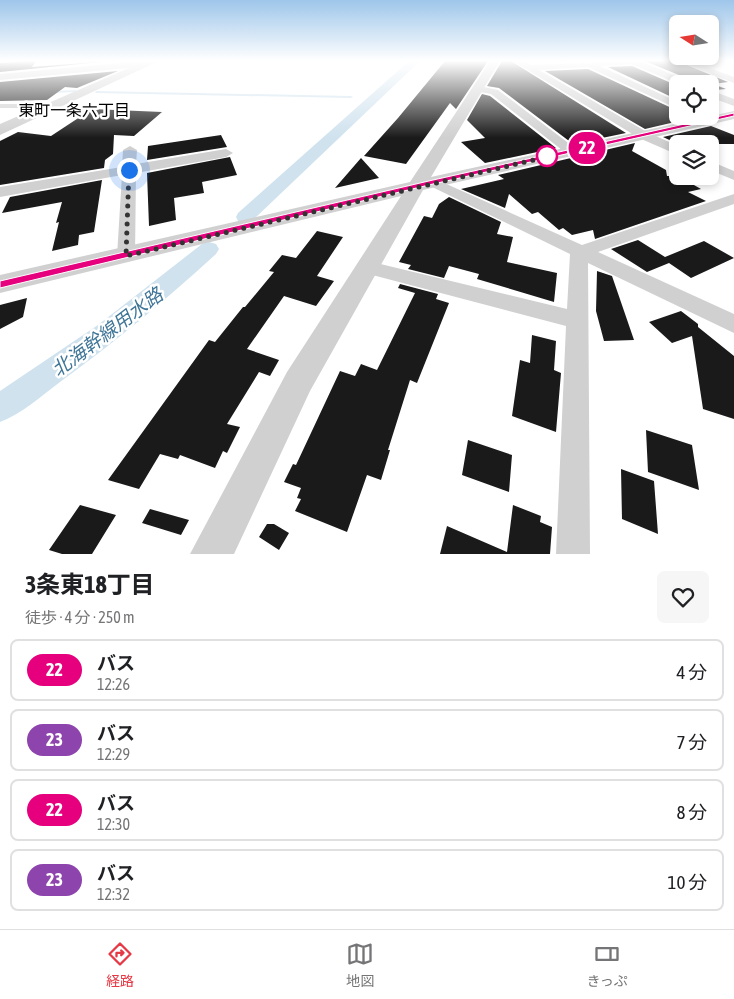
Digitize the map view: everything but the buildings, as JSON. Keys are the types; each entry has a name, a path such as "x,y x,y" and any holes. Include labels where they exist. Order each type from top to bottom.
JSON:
{"street":[{"path":"0,130 96,87"},
{"path":"562,87 643,135 669,146"},
{"path":"637,87 669,102"},
{"path":"212,554 298,382 368,267 425,184 479,88 494,92 572,151"},
{"path":"719,97 734,103"},
{"path":"719,116 734,115"},
{"path":"0,284 643,135 678,125"},
{"path":"126,256 130,150"},
{"path":"0,192 226,153"},
{"path":"719,169 734,176"},
{"path":"425,184 579,252 734,324"},
{"path":"579,252 734,199"},
{"path":"574,554 579,252"},
{"path":"368,267 577,320"}],"lane":[{"path":"0,106 53,106"}],"waterway":[{"name":"北海幹線用水路","path":"245,217 387,87"},
{"path":"52,92 76,91"},
{"path":"96,92 351,97"},
{"name":"北海幹線用水路","path":"0,408 108,332 209,249"}],"bus line":[{"name":"22","path":"0,284 126,256 433,182 734,115"}],"district":[{"name":"東町一条六丁目","path":"74,110"}],"route":[{"path":"129,170 126,256 433,182 555,155 547,156"}]}
